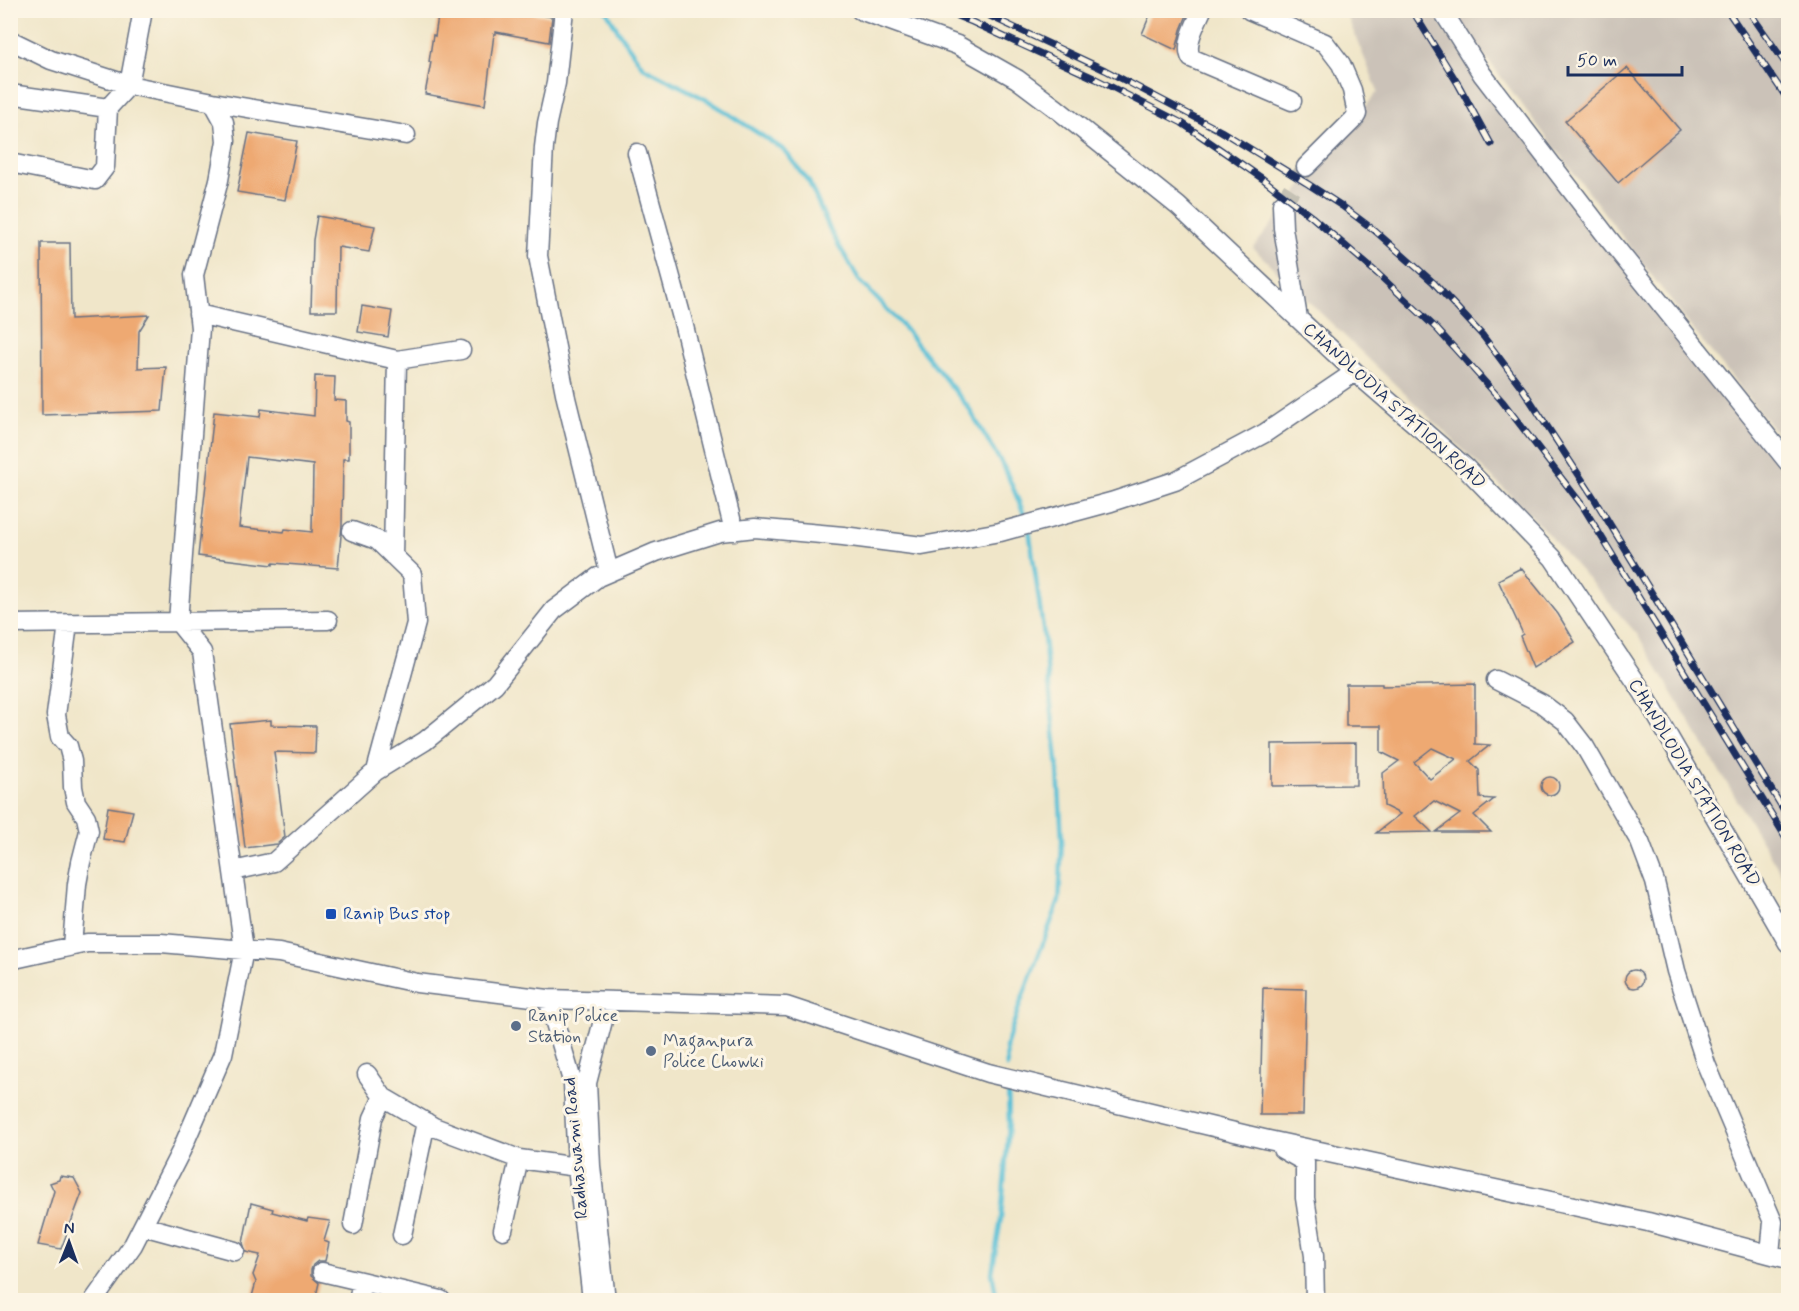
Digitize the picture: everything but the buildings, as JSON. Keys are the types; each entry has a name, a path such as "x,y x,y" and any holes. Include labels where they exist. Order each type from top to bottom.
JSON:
{"street":[{"path":"10,163 95,180 105,167 108,108 129,85 143,10"},
{"path":"564,10 556,83 544,147 538,256 566,398 609,572"},
{"name":"CHANDLODIA STATION ROAD","path":"860,10 957,45 1017,79 1057,109 1178,206 1354,372 1466,468 1553,558 1644,694 1788,943"},
{"path":"1202,10 1189,44 1188,52 1191,58 1292,101"},
{"path":"1249,10 1325,43 1341,64 1352,90 1357,114 1354,120 1306,167"},
{"path":"1442,10 1482,74 1608,238 1788,462"},
{"path":"10,40 51,60 129,85 213,102 406,135"},
{"path":"10,94 108,108"},
{"path":"94,1300 133,1245 181,1151 223,1054 244,950 202,652 178,622 200,328 194,275 219,180 226,141 224,122 213,102"},
{"path":"637,153 682,318 734,531"},
{"path":"1282,204 1283,228 1298,318"},
{"path":"198,314 397,360 461,350"},
{"path":"393,555 397,360"},
{"path":"233,871 274,862 376,771 425,741 495,684 554,610 598,577 609,572 656,552 720,532 755,528 922,546 1019,527 1111,502 1174,481 1265,433 1354,372"},
{"path":"352,531 377,540 412,574 416,623 376,771"},
{"path":"10,624 328,620"},
{"path":"68,624 56,715 60,737 68,746 72,761 76,802 86,817 89,831 77,884 72,946"},
{"path":"1496,680 1541,703 1565,721 1585,747 1640,842 1655,882 1676,971 1706,1064 1773,1222 1770,1254"},
{"path":"10,960 87,943 161,943 279,953 417,983 548,999 786,1006 988,1073 1264,1139 1648,1222 1788,1260"},
{"name":"Radhaswami Road","path":"548,999 573,1084 577,1167 592,1300"},
{"name":"Radhaswami Road","path":"606,1300 591,1166 587,1083 608,1001"},
{"path":"367,1074 383,1097 426,1122 519,1160 577,1167"},
{"path":"353,1225 373,1118 383,1097"},
{"path":"402,1235 426,1122"},
{"path":"1264,1139 1305,1162 1305,1198 1314,1256 1315,1300"},
{"path":"503,1230 519,1160"},
{"path":"142,1226 235,1251"},
{"path":"322,1272 441,1300"},
{"path":"358,1300 362,1282"}],"shaded area":[{"path":"1345,11 1788,11 1788,447 1690,326 1457,19 1444,30 1712,379 1788,473 1788,885 1637,634 1529,513 1253,248 1378,91"}],"waterway":[{"path":"606,10 643,67 709,101 784,150 809,182 831,232 859,280 900,323 968,407 1005,469 1027,521"},
{"path":"1007,1067 1006,1046 1059,901 1062,840 1058,770 1043,629 1029,529"},
{"path":"997,1300 992,1273 1001,1218 1009,1124 1008,1087"}],"tunnel":[{"path":"1282,204 1306,167"}],"railway":[{"path":"942,10 1096,79 1182,123 1263,179 1312,217 1437,329 1502,401 1582,505 1788,841"},
{"path":"977,10 1105,70 1221,131 1342,206 1374,230 1434,283 1483,336 1522,388 1594,498 1788,817"},
{"path":"1412,10 1458,84 1491,144"},
{"path":"1727,10 1788,100"},
{"path":"1748,10 1788,67"}],"place":[{"name":"Ranip Bus stop","path":"331,914"},
{"name":"Ranip Police Station","path":"516,1026"},
{"name":"Maganpura Police Chowki","path":"651,1051"}]}
